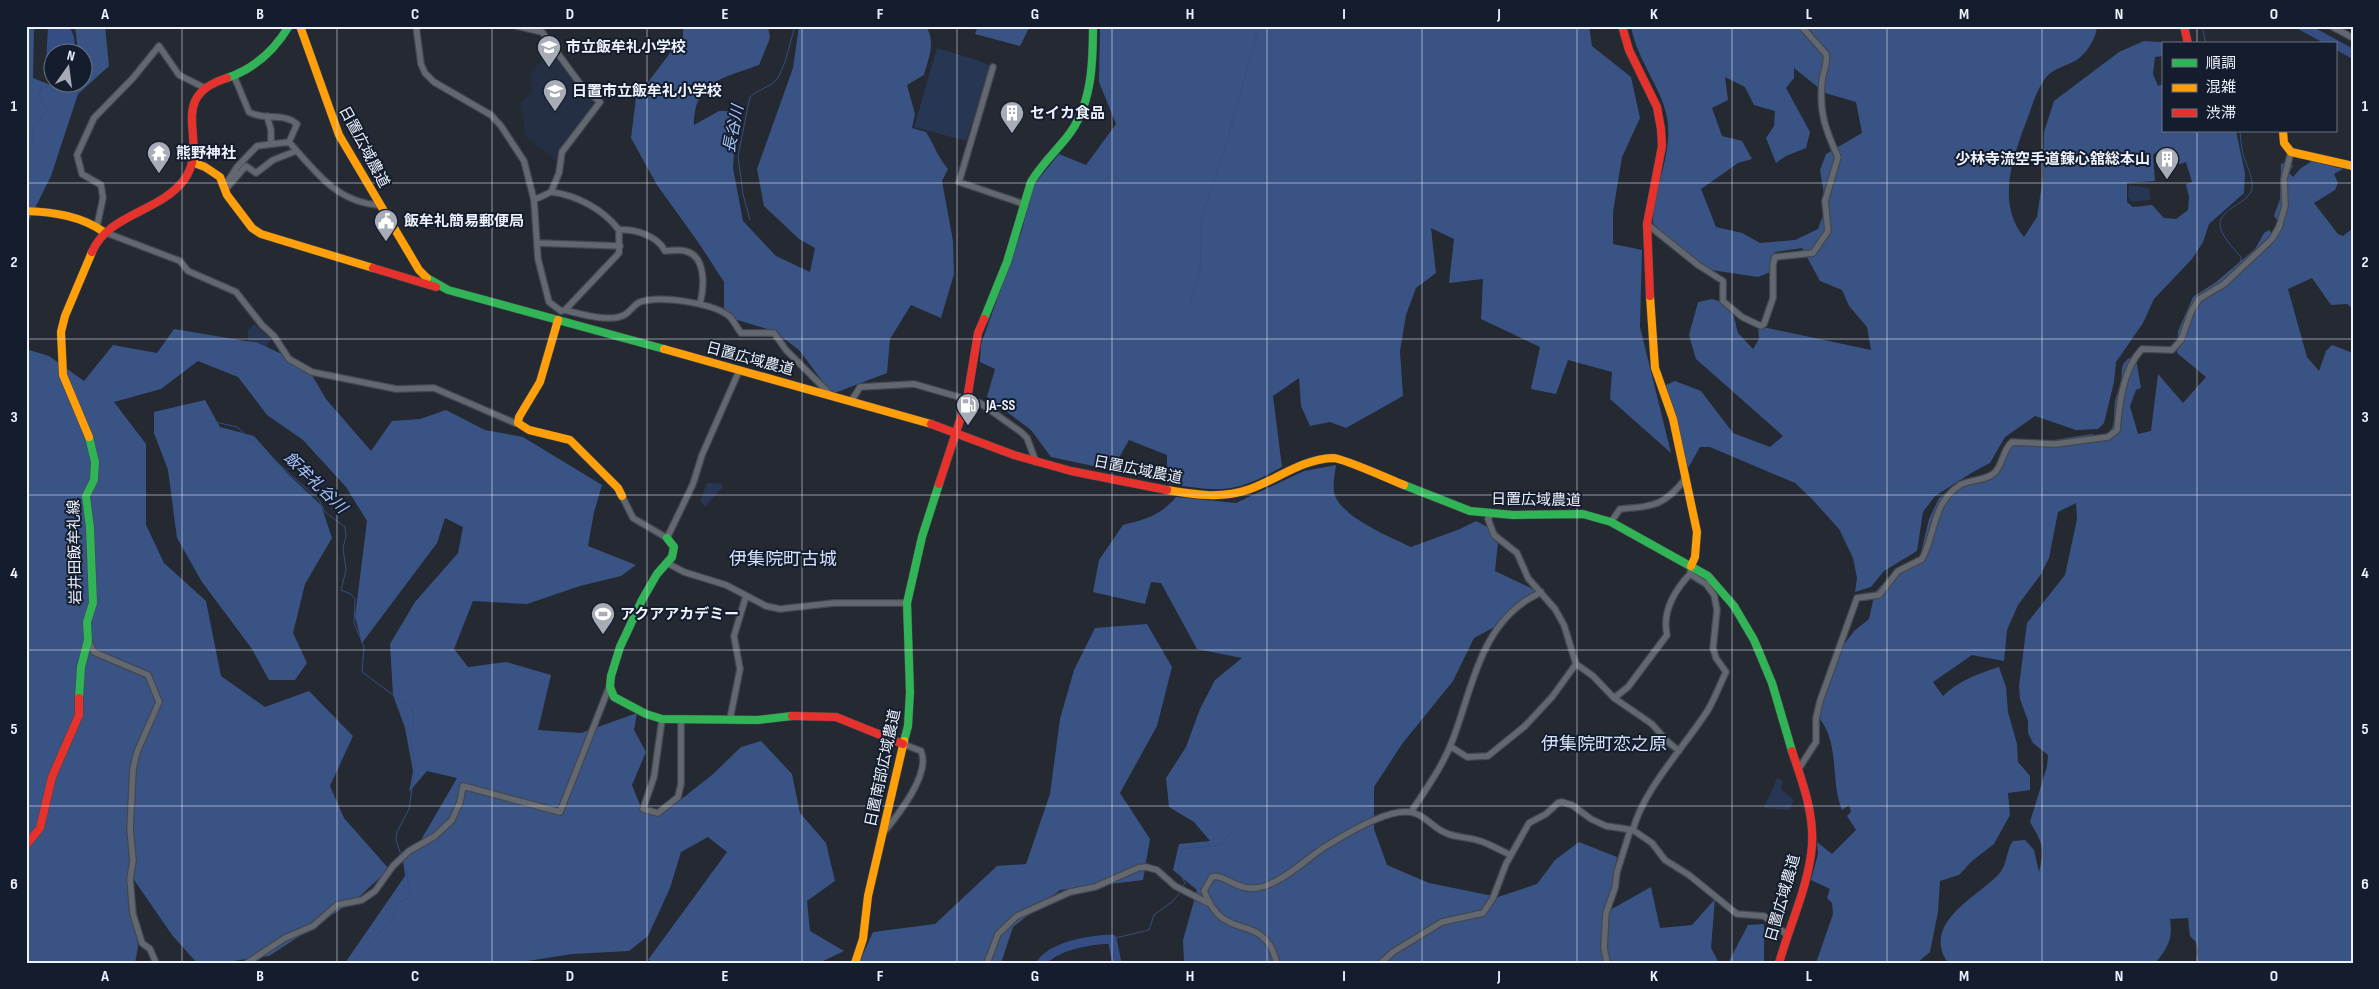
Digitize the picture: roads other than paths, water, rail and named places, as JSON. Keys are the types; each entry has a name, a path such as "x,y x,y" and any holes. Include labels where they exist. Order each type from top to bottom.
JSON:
{"street":[{"path":"104,232 146,209 171,192 187,176 192,162 193,103 203,87 234,76 262,59 289,26"},
{"name":"日置広域農道","path":"300,26 334,124 423,281"},
{"path":"416,26 421,64 425,73 434,82 483,110 501,126 524,161 534,200 538,259 546,283 548,298 552,305 563,311 604,318 622,316 641,301 670,300 700,304 719,310 731,318 741,332 774,333 786,350 830,395"},
{"path":"517,26 542,32 581,85 600,102 562,152 559,173 551,192 534,200"},
{"name":"日置南部広域農道","path":"855,963 863,939 868,896 908,726 910,692 907,603 922,537 967,399 978,333 1007,262 1034,176 1062,144 1082,111 1092,75 1093,26"},
{"path":"1614,698 1628,687 1667,635 1664,624 1670,605 1678,586 1691,570 1696,557 1697,532 1672,419 1655,368 1648,291 1647,224 1662,146 1661,128 1656,107 1646,82 1629,50 1622,26"},
{"path":"1647,224 1698,265 1723,281 1723,301 1742,317 1761,326 1764,324 1774,298 1773,265 1775,257 1813,253 1828,231 1825,201 1838,157 1824,127 1822,115 1821,100 1826,54 1801,26"},
{"path":"2184,26 2188,42"},
{"path":"2331,26 2353,38"},
{"path":"97,226 103,198 101,185 82,174 77,155 94,118 133,78 159,46 179,75 203,87"},
{"path":"993,67 959,182 1024,204"},
{"path":"234,76 249,112 260,116 292,119 297,124 289,142"},
{"path":"267,116 271,130 271,144"},
{"path":"2283,132 2284,143 2291,152 2353,166"},
{"path":"289,142 327,185 351,200 379,205"},
{"path":"226,187 238,167 257,146 289,142"},
{"path":"226,187 246,166 256,173 273,160 296,150"},
{"path":"1798,770 1816,742 1816,718 1820,701 1857,598 1879,594 1898,571 1922,559 1935,517 1949,493 1971,480 1994,474 2007,446 2012,442 2055,444 2108,437 2117,430 2119,401 2130,363 2134,357 2142,349 2172,350 2181,340 2191,312 2199,299 2224,284 2272,239 2279,227 2284,206 2284,179 2291,152"},
{"name":"日置広域農道","path":"192,162 205,167 220,177 226,187 227,194 252,228 261,234 448,290 852,400 956,432 1036,462 1080,473 1178,492 1211,496 1237,494 1306,463 1334,458 1449,504 1491,514 1583,514 1611,522 1691,570 1708,576 1720,587 1747,626 1768,675 1809,807 1812,843 1810,862 1786,934 1780,963"},
{"path":"518,422 519,417 540,382 558,320 563,311 619,253 619,230 602,212 584,202 551,192"},
{"path":"26,211 60,214 97,226 104,232 180,262 188,271 236,292 262,325 274,336 288,359 312,372 396,389 434,388 515,424 518,422 530,430 560,435 570,440 618,488 633,518 667,538 674,546 669,564 655,576 633,616 617,657 610,685 560,812 463,786 460,802 452,820 435,836 408,851 393,866 375,891 362,900 337,905 313,926 285,938 247,963"},
{"path":"619,230 635,230 650,238 665,251 686,251 693,256 701,268 704,282 700,304"},
{"name":"岩井田飯牟礼線","path":"26,846 40,828 52,777 79,714 80,675 88,640 86,622 93,602 90,528 86,496 94,480 95,462 90,439 63,375 61,332 92,253 104,232"},
{"path":"538,243 620,246"},
{"path":"667,538 693,484 702,455 740,371"},
{"path":"852,400 860,387 909,383 967,399 985,406 1021,432 1027,438 1036,462"},
{"path":"1611,522 1620,509 1649,507 1672,496 1686,478"},
{"path":"1491,514 1488,519 1494,535 1517,553 1528,578 1555,609 1564,625 1576,664 1593,676 1614,698 1652,724 1679,751"},
{"path":"669,564 684,572 726,585 766,606 780,609 845,603 907,603"},
{"path":"1607,963 1604,948 1606,913 1615,888 1617,872 1635,820 1644,802 1709,708 1726,672 1716,658 1713,648 1717,610 1714,595 1706,584 1691,570"},
{"path":"1411,812 1450,746 1482,656 1495,633 1523,602 1541,592"},
{"path":"730,720 740,669 734,636 746,596"},
{"path":"88,640 94,652 148,675 159,702 137,752 133,769 130,829 133,861 130,879 133,914 142,943 150,949 156,963"},
{"path":"1450,746 1467,756 1488,756 1525,726 1552,697 1576,664"},
{"path":"610,685 614,697 646,714 662,719 758,720 792,716 836,717 922,752 923,768 900,814 884,832"},
{"path":"662,719 654,777 644,809 658,813 678,797 682,784 680,719"},
{"path":"1381,963 1393,952 1442,922 1483,913 1492,898 1511,855 1529,824 1562,802 1572,805 1591,819 1606,826 1631,831 1652,843 1665,860 1689,875 1737,914 1764,916 1786,934"},
{"path":"1277,963 1270,945 1262,937 1254,931 1226,921 1208,903 1204,891 1212,877 1219,876 1240,887 1254,889 1265,886 1289,873 1324,847 1372,821 1395,814 1411,812 1447,834 1482,841 1511,855"},
{"path":"987,963 998,934 1017,916 1070,892 1095,887 1138,868 1146,867 1157,870 1176,886 1208,903"}],"waterway":[{"name":"長谷川","path":"750,220 743,194 738,156 750,97 772,84 778,78 785,62 795,26"},
{"path":"1191,301 1200,269 1202,216 1229,134 1259,26"},
{"path":"2202,26 2206,42"},
{"path":"2302,26 2331,42"},
{"path":"2336,45 2353,54"},
{"path":"32,142 33,129 47,110 39,96 42,88"},
{"path":"2240,132 2242,151 2252,188 2244,199 2226,213 2220,224 2226,239 2241,257 2240,264"},
{"name":"飯牟礼谷川","path":"205,426 211,421 237,427 319,500 325,512 345,527 346,536 343,548 346,570 341,590 351,594 355,599 354,623 364,647 362,672 411,708 414,716 411,739 415,768 409,809 397,832 396,840 401,855"},
{"path":"1183,886 1185,883 1178,870 1182,849 1221,845 1232,831"},
{"name":"飯牟礼谷川","path":"355,963 390,921 397,904 409,897 410,888 403,859"},
{"path":"1111,939 1149,930 1154,915 1173,901 1180,892"},
{"path":"1041,963 1047,957 1064,948 1084,942 1112,939 1117,963"}],"place":[{"name":"市立飯牟礼小学校","path":"549,68"},
{"name":"日置市立飯牟礼小学校","path":"555,112"},
{"name":"セイカ食品","path":"1012,134"},
{"name":"熊野神社","path":"159,174"},
{"name":"少林寺流空手道錬心舘総本山","path":"2167,180"},
{"name":"飯牟礼簡易郵便局","path":"386,242"},
{"name":"JA-SS","path":"968,426"},
{"name":"アクアアカデミー","path":"603,635"}],"district":[{"name":"伊集院町古城","path":"783,559"},
{"name":"伊集院町恋之原","path":"1604,744"}]}
